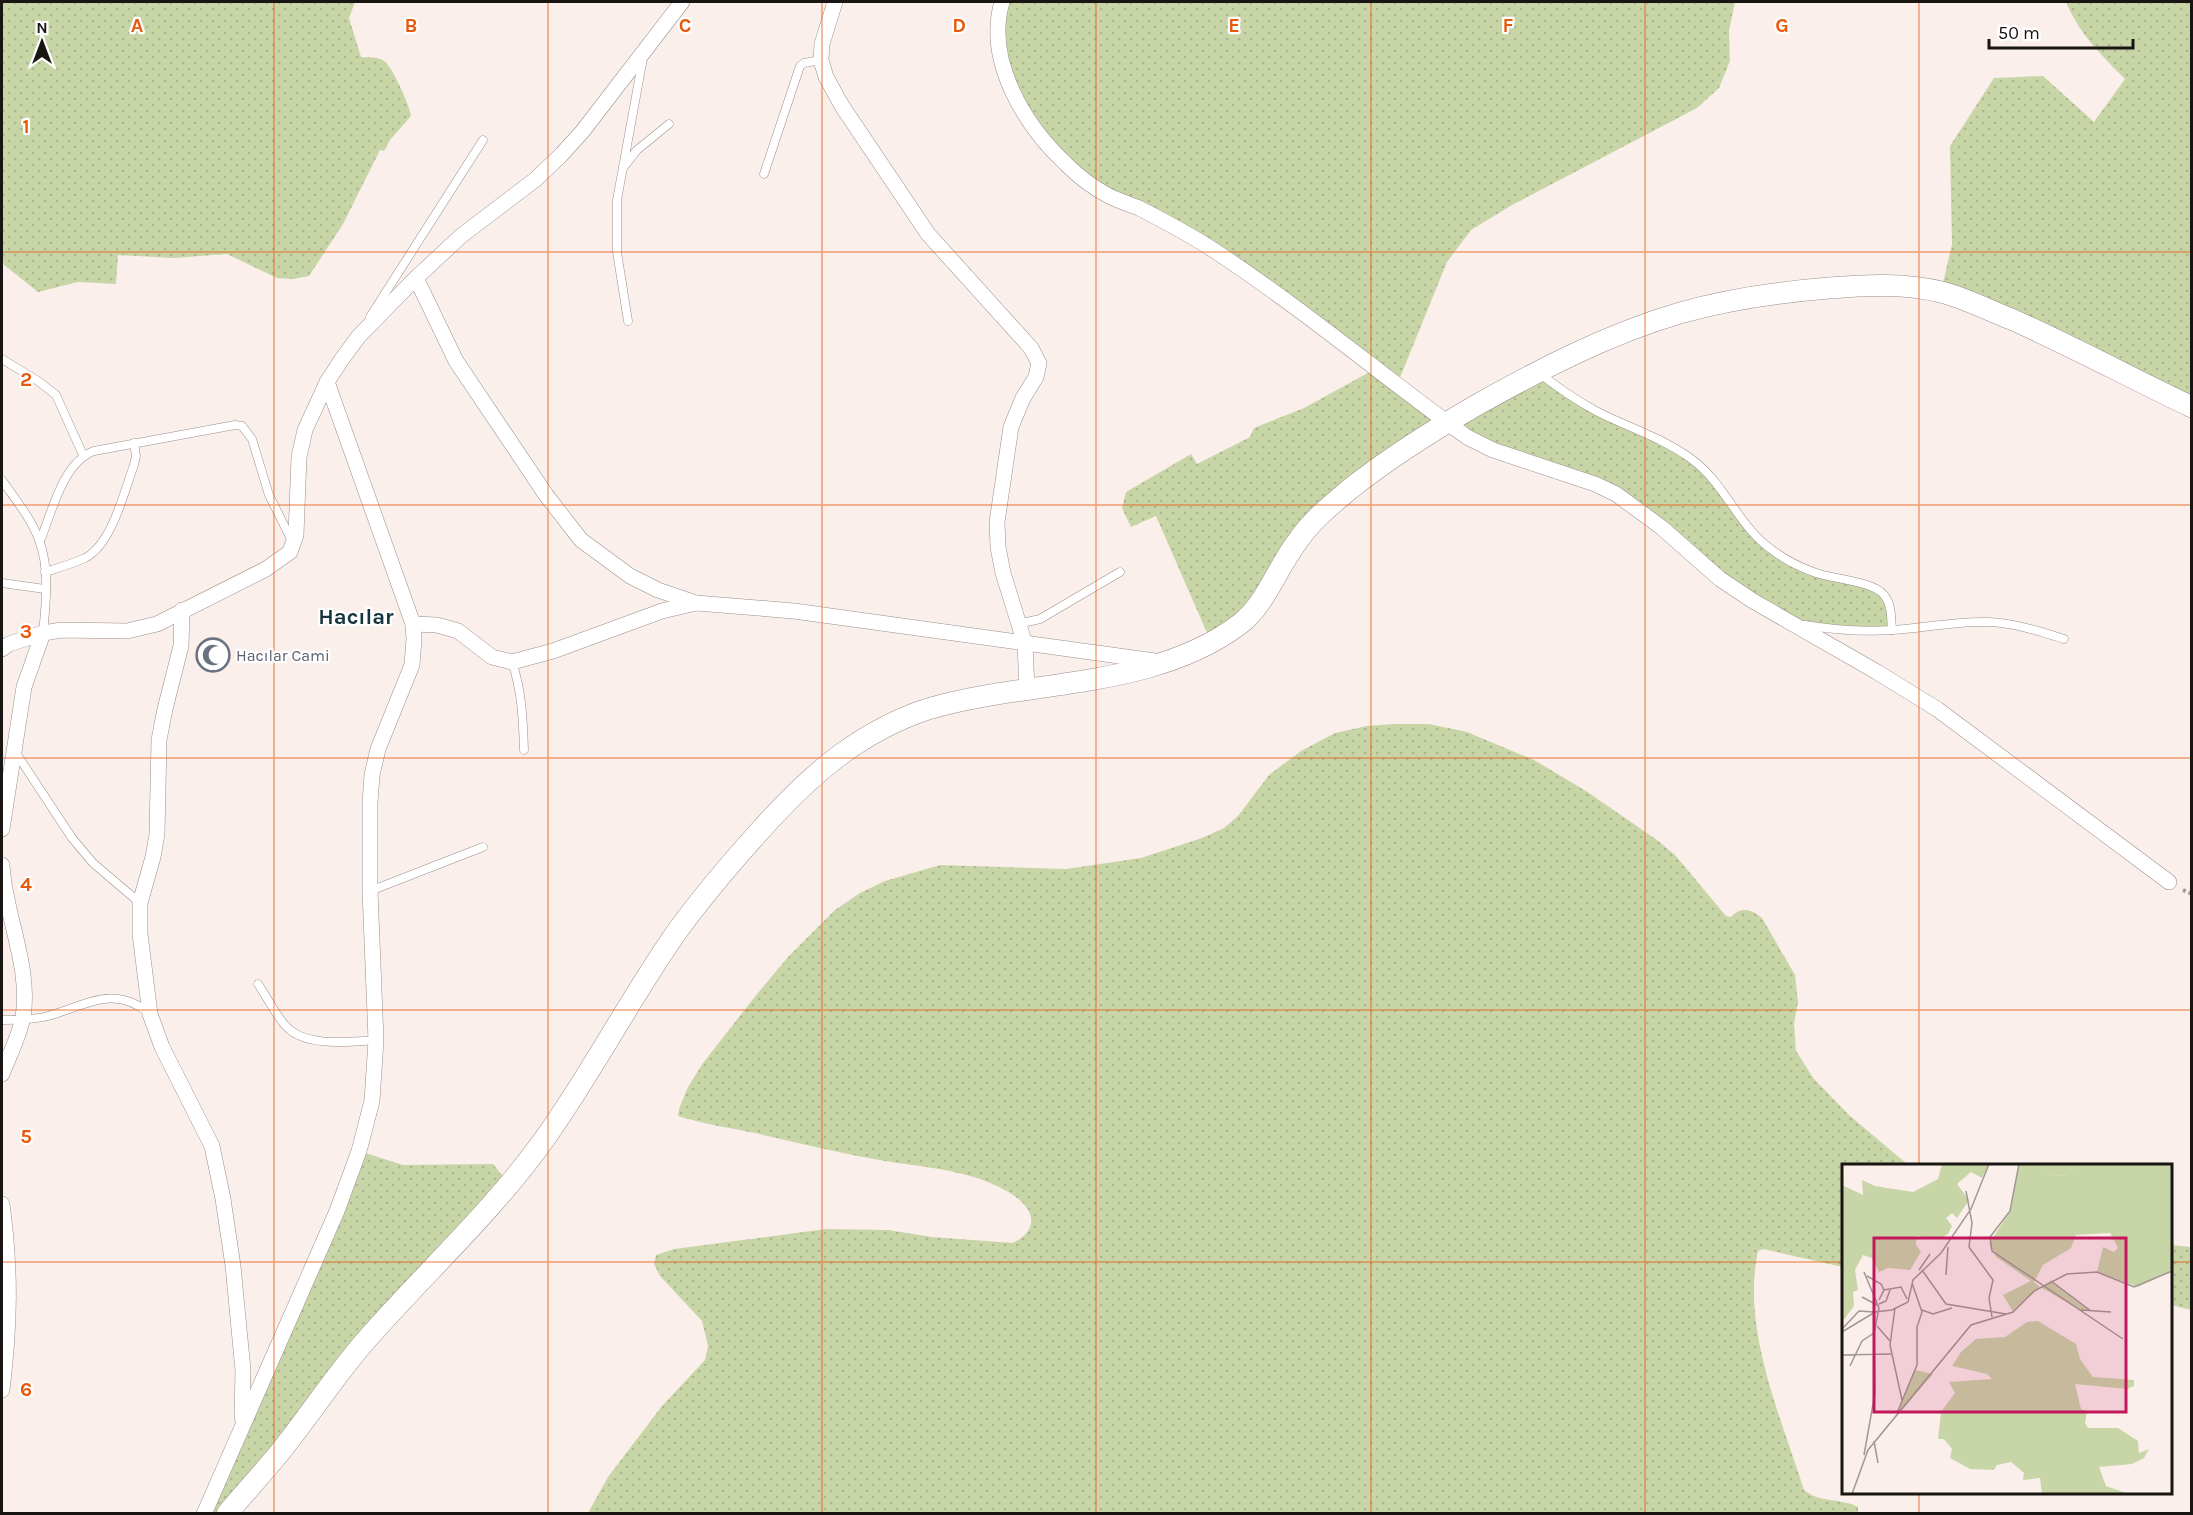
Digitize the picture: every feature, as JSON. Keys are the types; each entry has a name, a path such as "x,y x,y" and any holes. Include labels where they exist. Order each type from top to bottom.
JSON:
{"street":[{"path":"4,645 43,633 73,629 103,631 140,629 157,624 266,569 290,552 294,546 299,457 305,430 327,382 359,336 416,278 461,237 536,179 562,154 582,132 682,2"},
{"path":"835,2 822,44 821,60 826,76 842,106 928,234 1031,348 1039,363 1036,377 1023,398 1011,427 997,522 1001,564 1025,644 1027,689"},
{"path":"1002,2 998,25 999,45 1010,84 1023,111 1065,163 1082,178 1109,196 1147,213 1218,253 1467,437 1493,450 1595,484 1635,506 1719,579 1753,602 1937,709 2169,882"},
{"path":"416,278 456,361 546,495 581,540 630,576 658,590 696,603 794,611 1163,662"},
{"path":"227,1514 276,1457 362,1344 510,1185 545,1138 676,933 715,881 783,805 812,777 879,730 923,711 981,696 1070,684 1122,674 1163,662 1211,642 1240,624 1255,610 1297,541 1321,513 1353,486 1395,456 1447,423 1580,350 1631,329 1683,312 1740,299 1792,291 1900,285 1941,292 1986,308 2054,338 2192,407"},
{"path":"204,1514 337,1210 359,1151 372,1101 376,1040 370,891 372,775 382,739 412,665 414,639 413,624 327,382"},
{"path":"413,624 437,624 458,631 492,657 512,662 523,661 553,651 662,611 696,603"},
{"path":"182,610 181,646 159,740 157,834 140,903 140,934 150,1014 162,1047 212,1146 223,1199 233,1266 243,1370 241,1425"},
{"path":"2,829 24,687 43,633"},
{"path":"2,865 5,894 24,983 22,1020 2,1074"},
{"path":"2,1204 9,1274 9,1312 2,1390"}],"lane":[{"path":"628,321 620,278 617,200 645,49"},
{"path":"764,174 800,66 806,62 821,60"},
{"path":"622,170 637,150 669,124"},
{"path":"359,336 483,140"},
{"path":"2,359 56,395 83,455"},
{"path":"1538,372 1562,391 1597,411 1641,430 1690,458 1718,483 1742,521 1774,552 1816,573 1872,586 1884,594 1890,610 1892,630"},
{"path":"40,541 69,472 83,455 94,450 224,426 242,426 252,439 269,495 294,546"},
{"path":"45,572 86,557 99,547 114,518 135,465 134,443"},
{"path":"2,480 24,511 40,541 45,572 43,633"},
{"path":"1018,624 1040,619 1120,572"},
{"path":"2,583 45,589"},
{"path":"1791,623 1832,630 1892,630 1989,622 2029,627 2064,639"},
{"path":"512,662 522,704 524,750"},
{"path":"14,749 72,838 93,864 140,903"},
{"path":"370,891 483,846"},
{"path":"258,984 285,1026 295,1032 318,1041 339,1043 376,1040"},
{"path":"2,1020 46,1017 94,1000 112,998 127,999 150,1014"}],"green space":[{"path":"2,2 355,2 349,18 361,57 379,58 387,64 400,87 411,116 390,140 384,151 380,150 343,224 309,276 293,279 277,278 227,254 174,258 118,255 116,284 78,282 38,292 4,265 2,257"},
{"path":"1002,2 1735,2 1729,31 1730,61 1719,88 1697,108 1512,205 1471,230 1447,262 1397,385 1447,423 1354,486 1255,610 1211,642 1156,516 1131,527 1122,508 1126,492 1191,454 1197,464 1250,437 1254,428 1304,408 1375,369 1294,308 1065,163 1010,84"},
{"path":"2066,2 2191,2 2191,407 1941,292 1952,244 1950,146 1994,78 2043,76 2094,122 2125,79 2084,34"},
{"path":"1538,372 1562,391 1641,430 1706,470 1742,521 1793,562 1884,594 1892,630 1791,623 1753,601 1635,506 1447,423"},
{"path":"1429,724 1467,732 1534,760 1586,791 1657,840 1675,855 1726,916 1731,917 1738,911 1746,910 1762,918 1795,975 1798,1002 1794,1024 1796,1051 1814,1079 1849,1115 1907,1164 1842,1164 1842,1267 1763,1249 1758,1251 1754,1280 1759,1341 1775,1403 1804,1490 1817,1497 1852,1504 1858,1507 1858,1513 588,1513 608,1477 662,1406 705,1360 708,1346 702,1321 660,1276 654,1264 656,1255 674,1249 826,1229 888,1230 932,1237 1013,1243 1029,1229 1031,1221 1026,1206 1011,1193 974,1177 852,1155 678,1116 688,1087 703,1063 789,956 835,910 860,893 885,881 940,865 1066,869 1141,858 1202,838 1224,828 1238,816 1269,775 1301,751 1335,733 1367,726"},
{"path":"359,1151 403,1165 493,1164 510,1185 227,1513 204,1514"},
{"path":"2172,1245 2191,1247 2191,1310 2172,1305"}],"place":[{"name":"Hacılar Cami","path":"213,655"}],"district":[{"name":"Hacılar","path":"356,616"}]}
